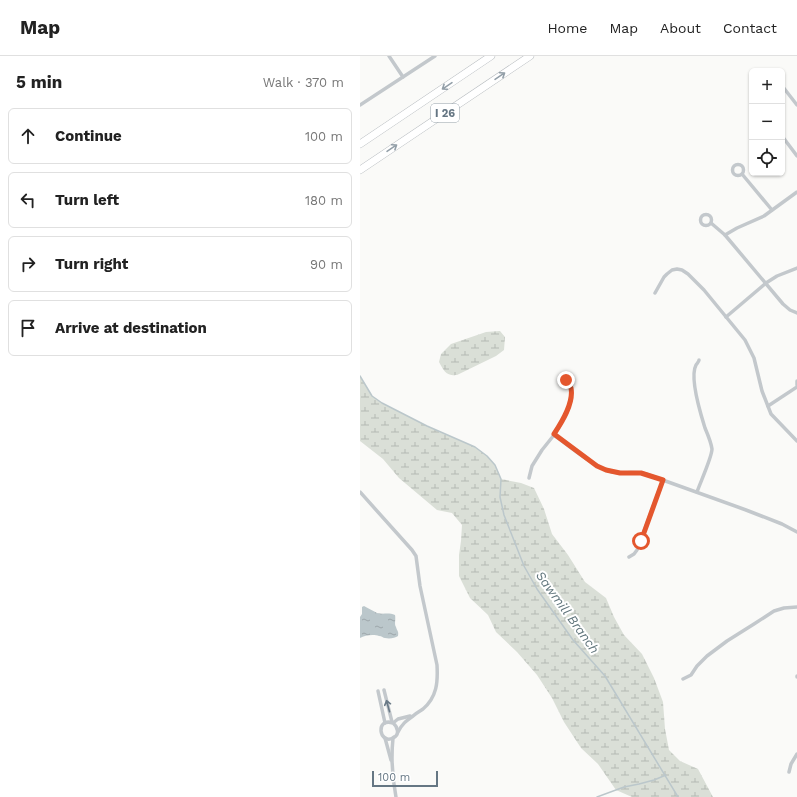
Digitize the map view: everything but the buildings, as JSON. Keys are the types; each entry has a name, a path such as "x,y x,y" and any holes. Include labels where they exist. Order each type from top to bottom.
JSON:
{"highway":[{"name":"I 26","path":"360,144 491,56"},
{"name":"I 26","path":"360,170 530,56"}],"street":[{"path":"389,56 403,77"},
{"path":"360,105 435,56"},
{"path":"785,90 797,105"},
{"path":"785,140 797,156"},
{"path":"742,174 772,210"},
{"path":"725,235 764,216 797,192"},
{"path":"711,223 725,235 783,304 790,310 797,313"},
{"path":"726,317 766,283 777,276 797,268"},
{"path":"655,293 667,274 672,270 677,269 688,274 704,290 745,340 754,358 762,391 771,414 797,441"},
{"path":"697,492 712,449 702,418 694,384 694,369 699,360"},
{"path":"529,478 532,466 565,416 570,403 571,387 566,380"},
{"path":"768,406 797,386 797,381"},
{"path":"554,434 597,466 606,470 620,473 641,473 663,480 746,510 782,524 797,532"},
{"path":"629,557 637,550 663,480"},
{"path":"360,492 416,556 420,586 437,665 438,676 434,695 424,708 402,724 396,736 393,738 392,775 396,797"},
{"path":"683,679 691,675 697,666 707,656 727,641 774,611 784,608 797,607"},
{"path":"384,690 393,722 398,728 398,732"},
{"path":"378,691 384,723 380,731 385,738 392,765"},
{"path":"384,723 393,722 415,714"},
{"path":"385,738 390,739 396,736"},
{"path":"789,772 791,764 797,754"}],"green space":[{"path":"500,331 505,337 504,350 496,356 457,375 450,375 442,368 439,362 441,354 451,344 486,332"},
{"path":"360,376 372,396 382,403 427,426 475,447 487,456 495,465 501,479 521,483 534,488 544,509 552,534 568,555 585,582 606,598 624,635 642,654 654,678 663,702 665,729 669,750 680,761 698,769 713,797 632,797 616,790 598,764 581,748 537,675 517,652 496,632 488,615 470,598 459,576 459,555 462,525 452,513 437,510 399,478 383,459 360,441"}],"water":[{"path":"364,606 377,613 395,615 395,624 398,636 394,638 384,638 377,635 372,635 360,638 360,617 362,614 362,607"}],"waterway":[{"name":"Sawmill Branch","path":"360,376 372,396 382,403 427,426 475,447 487,456 495,465 501,479 500,497 504,515 524,566 537,589 573,640 605,676 678,797"},
{"path":"597,797 624,787 654,780 666,775"}],"route":[{"path":"566,380 571,387 570,403 568,411 554,434 597,466 606,470 620,473 641,473 663,480 641,541"}]}
